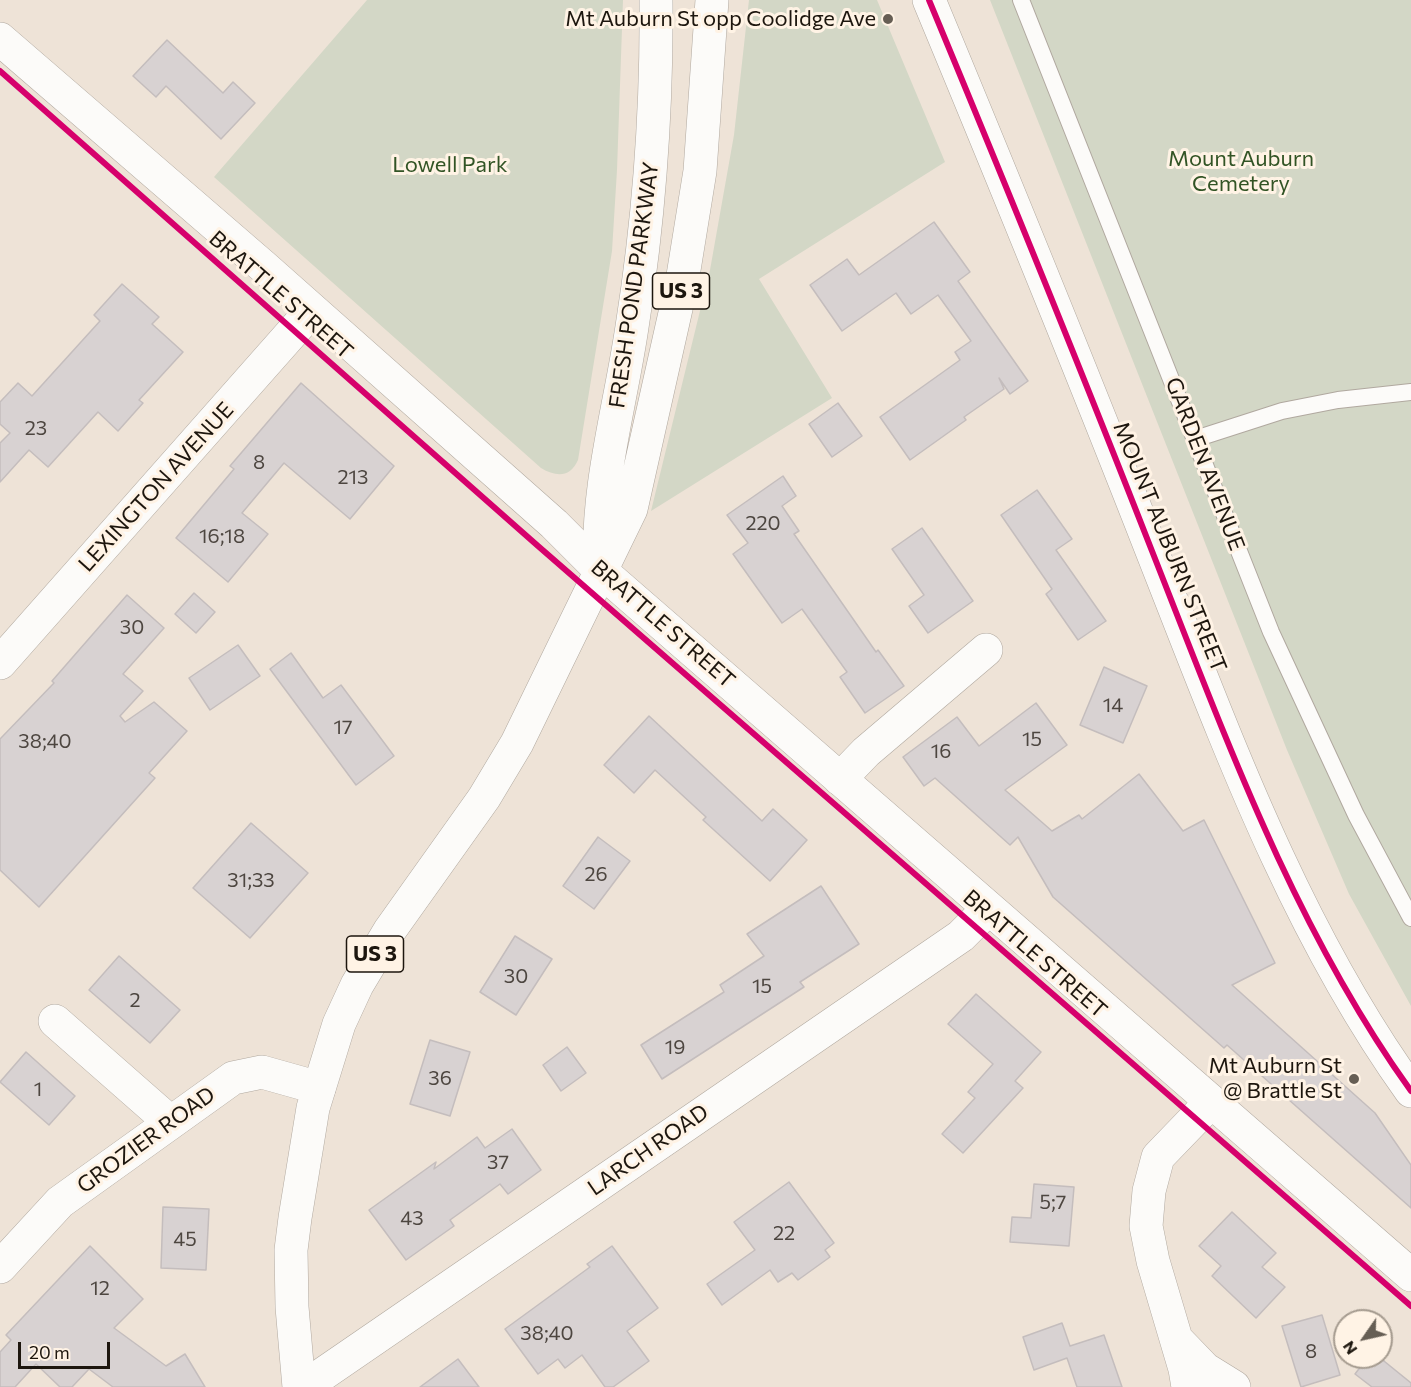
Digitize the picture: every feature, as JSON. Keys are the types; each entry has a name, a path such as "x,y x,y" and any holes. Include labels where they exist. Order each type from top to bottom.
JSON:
{"main road":[{"name":"FRESH POND PARKWAY","path":"600,570 600,504 633,326 650,170 656,0"},
{"name":"FRESH POND PARKWAY","path":"299,1387 291,1250 302,1165 319,1088 339,1024 357,985 405,907 470,818 510,757 573,632 600,570 627,522 631,509 678,305 700,171 712,0"},
{"name":"MOUNT AUBURN STREET","path":"929,0 1042,271 1246,784 1336,972 1411,1090"},
{"name":"BRATTLE STREET","path":"0,39 554,524 600,570 1411,1275"},
{"name":"LEXINGTON AVENUE","path":"0,663 312,310"},
{"path":"840,779 866,752 986,650"},
{"name":"LARCH ROAD","path":"304,1387 961,936 988,909"},
{"path":"55,1021 170,1122"},
{"name":"GROZIER ROAD","path":"0,1267 60,1202 223,1084 243,1075 262,1072 319,1088"},
{"path":"1188,1387 1153,1261 1146,1226 1149,1191 1158,1157 1211,1102"},
{"path":"1176,1339 1205,1369 1234,1387"}],"lane":[{"name":"GARDEN AVENUE","path":"1021,0 1271,632 1356,815 1411,918"},
{"path":"1195,439 1282,411 1338,400 1411,392"}],"green space":[{"name":"Lowell Park","path":"367,0 623,0 612,251 578,460 567,473 557,474 541,468 214,177"},
{"path":"749,0 877,0 945,162 759,279 832,398 651,511 710,270 734,135"},
{"name":"Mount Auburn Cemetery","path":"990,0 1411,0 1411,1006 1349,894 1287,750"}],"building":[{"path":"167,40 223,93 233,82 255,103 221,139 166,86 156,97 133,76"},
{"path":"934,222 970,272 958,281 1028,381 1010,394 999,378 1004,389 964,417 966,420 910,460 880,417 960,360 955,352 971,341 938,295 911,314 896,293 842,331 810,285 847,259 859,275"},
{"path":"122,284 159,317 152,324 183,352 139,400 143,403 118,431 98,412 48,467 29,450 0,482 0,443 10,433 0,424 0,402 18,383 32,396 100,321 94,315"},
{"path":"301,383 394,466 350,519 284,463 242,513 268,534 228,582 176,538 234,469 230,466"},
{"path":"838,403 862,436 832,457 809,424"},
{"path":"783,476 796,496 782,506 799,531 794,534 876,652 878,650 904,686 865,713 840,677 847,672 802,609 782,623 733,554 748,543 727,515"},
{"path":"1037,490 1072,539 1056,550 1106,621 1078,640 1046,594 1052,589 1001,515"},
{"path":"922,528 973,601 928,633 909,606 924,595 892,549"},
{"path":"194,593 215,612 196,633 175,614"},
{"path":"127,595 164,628 123,674 143,691 120,716 125,722 154,702 187,731 149,773 155,778 39,907 0,870 0,739 54,683 52,681"},
{"path":"238,645 260,676 210,710 189,678"},
{"path":"291,653 323,698 341,685 394,756 356,785 270,669"},
{"path":"1104,667 1147,686 1123,743 1080,725"},
{"path":"1036,703 1067,745 1005,790 1052,831 1079,815 1082,819 1139,774 1183,831 1204,820 1275,963 1232,985 1375,1113 1411,1165 1411,1208 1227,1045 1224,1048 1053,897 1018,837 1010,845 935,778 924,786 903,757 957,717 979,746"},
{"path":"649,716 762,821 773,809 807,840 770,881 703,820 706,817 655,770 634,793 604,765"},
{"path":"251,823 308,873 250,938 193,888"},
{"path":"598,837 630,861 594,909 563,886"},
{"path":"821,886 859,944 800,982 804,987 662,1079 641,1045 724,992 720,985 764,956 747,934"},
{"path":"515,936 552,959 516,1015 480,992"},
{"path":"119,956 180,1010 150,1043 89,990"},
{"path":"976,994 1041,1052 1015,1081 1023,1088 963,1153 942,1134 975,1098 968,1092 993,1064 948,1024"},
{"path":"430,1040 470,1052 450,1116 410,1104"},
{"path":"567,1047 586,1073 561,1091 543,1065"},
{"path":"26,1052 75,1096 49,1125 0,1082"},
{"path":"512,1129 541,1170 508,1194 500,1184 450,1220 454,1226 406,1260 369,1210 436,1162 434,1169 477,1137 485,1148"},
{"path":"789,1182 834,1243 825,1250 830,1257 798,1280 792,1273 778,1282 770,1270 722,1305 707,1284 755,1250 734,1222"},
{"path":"1034,1184 1074,1187 1069,1246 1010,1242 1012,1217 1031,1218"},
{"path":"163,1207 209,1209 206,1270 161,1268"},
{"path":"1232,1212 1276,1253 1262,1267 1285,1287 1256,1318 1212,1276 1221,1266 1199,1246"},
{"path":"90,1246 143,1299 114,1328 166,1366 185,1354 205,1387 113,1387 89,1369 72,1387 60,1387 36,1364 15,1387 0,1387 0,1352 11,1340 6,1335"},
{"path":"612,1246 658,1308 627,1331 649,1361 613,1387 605,1387 582,1355 565,1368 558,1359 538,1374 505,1329 590,1267 587,1264"},
{"path":"1322,1315 1333,1352 1333,1369 1338,1369 1340,1375 1301,1387 1282,1326"},
{"path":"1062,1323 1070,1346 1104,1335 1122,1387 1077,1387 1067,1358 1034,1370 1023,1337"},
{"path":"458,1359 479,1387 420,1387"},
{"path":"1393,1368 1411,1383 1411,1387 1372,1387 1355,1374 1359,1369"}],"cycle path":[{"path":"929,0 1070,344 1235,760 1265,829 1331,964 1369,1029 1411,1091"},
{"path":"0,71 538,546 1411,1306"}],"place":[{"name":"Mt Auburn St opp Coolidge Ave","path":"888,19"},
{"name":"Mt Auburn St @ Brattle St","path":"1354,1079"}]}
